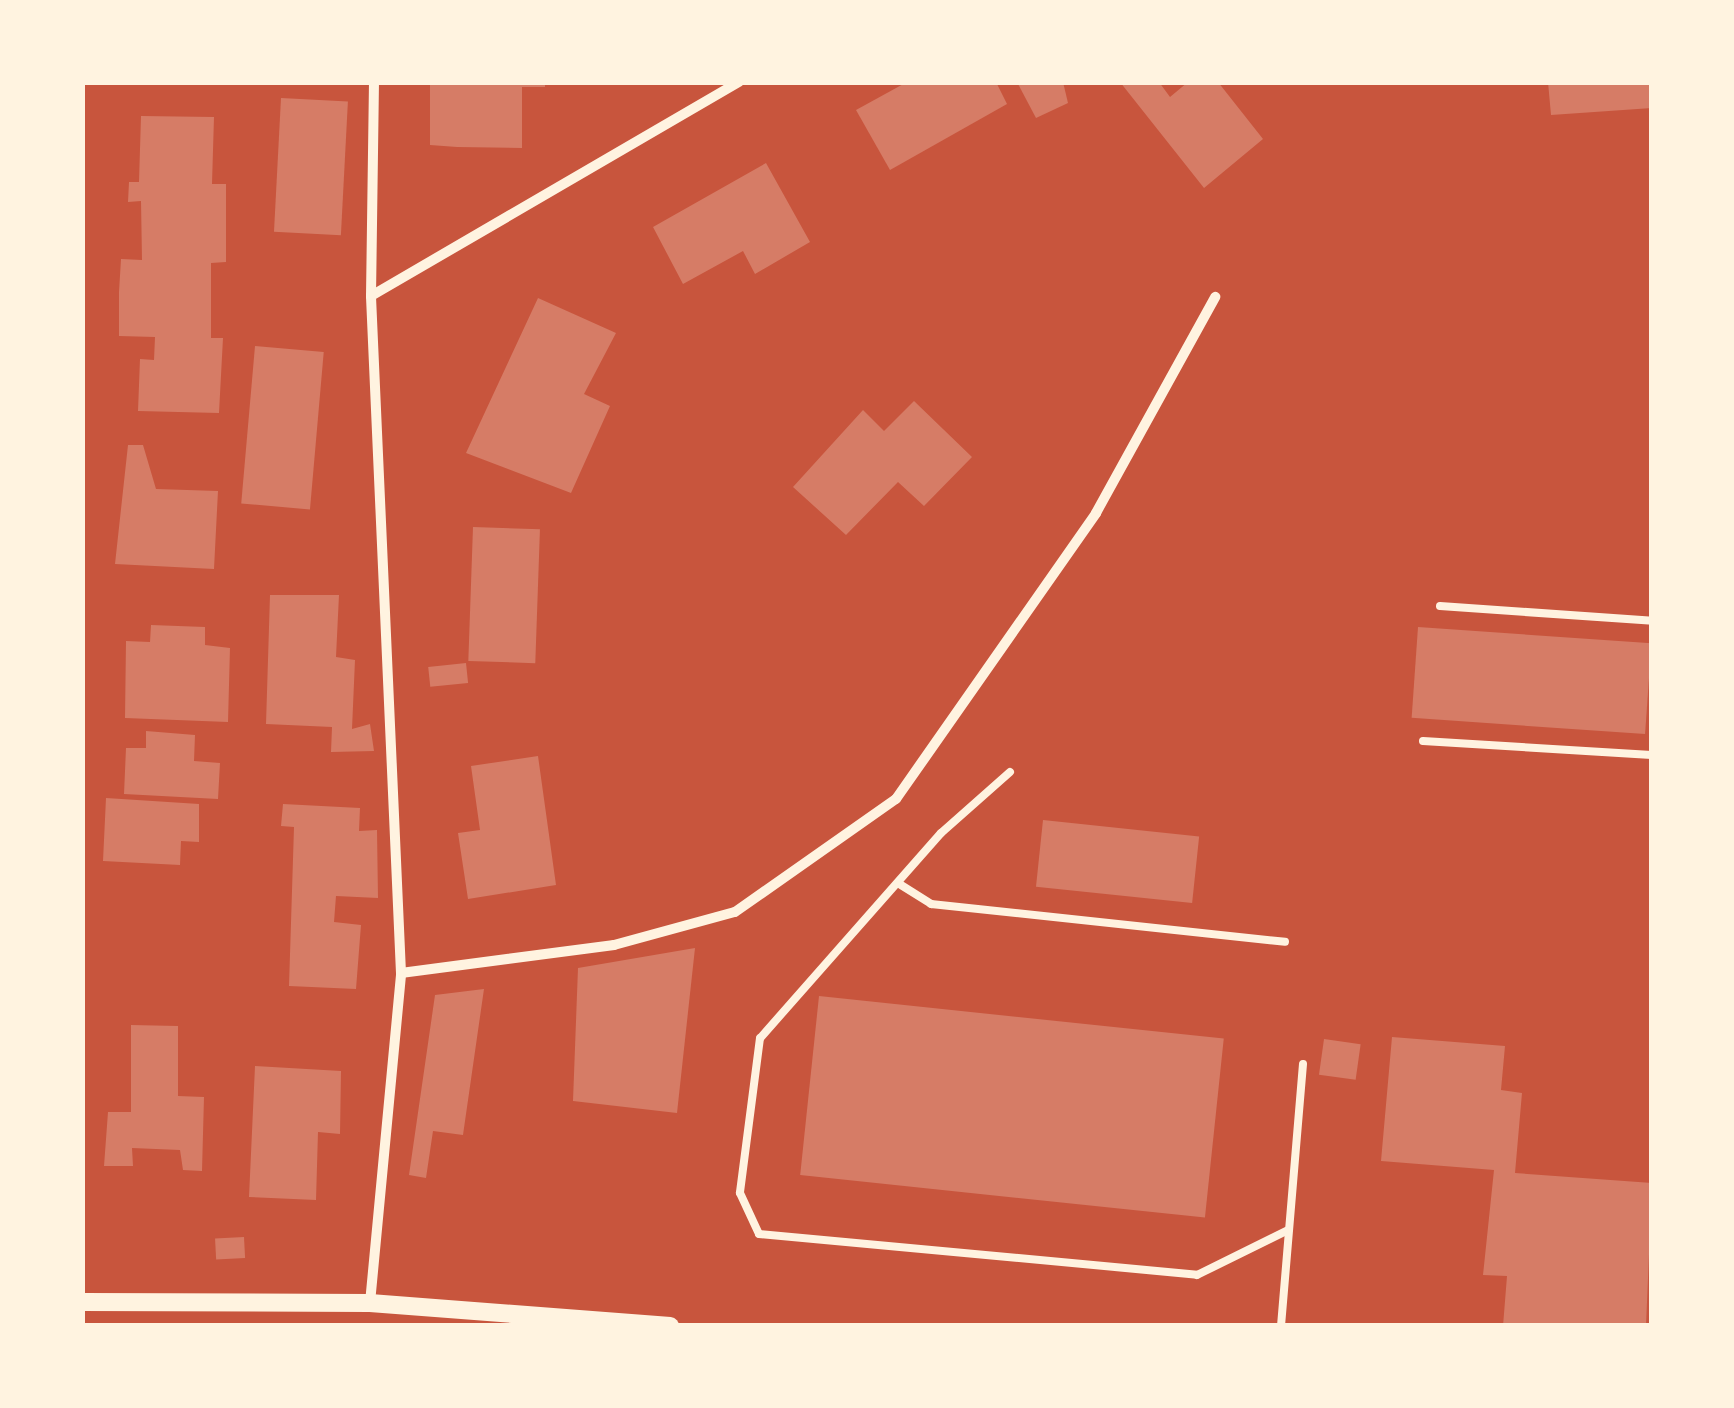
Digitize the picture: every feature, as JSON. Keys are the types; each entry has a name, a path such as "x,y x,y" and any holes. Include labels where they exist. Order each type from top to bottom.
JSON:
{"street":[{"path":"370,1303 401,973 371,296 374,82"},
{"path":"371,296 739,82"},
{"path":"401,973 614,946 735,912 896,799 1096,513 1216,297"},
{"path":"82,1302 370,1303 670,1326"}],"lane":[{"path":"1440,606 1652,622"},
{"path":"1423,740 1652,754"},
{"path":"1010,772 941,833 901,885 760,1038 740,1192 759,1234 1197,1275 1288,1230"},
{"path":"901,885 931,904 1285,942"},
{"path":"1280,1326 1303,1064"}],"building":[{"path":"430,82 545,82 545,87 522,87 522,148 457,147 430,145"},
{"path":"907,82 996,82 1007,104 890,170 856,110"},
{"path":"1017,82 1063,82 1068,103 1036,118"},
{"path":"1120,82 1159,82 1170,97 1188,82 1218,82 1263,139 1204,188"},
{"path":"1548,82 1652,82 1652,108 1551,115"},
{"path":"281,98 348,102 341,235 274,232"},
{"path":"141,116 214,117 212,184 226,184 226,262 211,263 211,338 223,338 219,413 138,411 140,359 154,360 155,337 119,336 119,292 121,259 142,260 141,201 128,202 129,182 139,182"},
{"path":"766,163 810,242 755,274 743,251 683,284 653,227"},
{"path":"538,298 616,333 584,394 610,406 571,493 466,453"},
{"path":"255,346 324,352 310,509 241,503"},
{"path":"914,401 972,457 924,506 898,482 846,535 793,487 863,410 884,431"},
{"path":"128,445 143,445 156,489 218,491 214,569 115,564"},
{"path":"473,527 540,529 535,663 468,661"},
{"path":"270,595 339,595 336,657 355,660 352,729 370,724 374,751 331,752 332,727 266,724"},
{"path":"151,625 205,627 205,645 230,648 228,722 125,718 126,641 150,642"},
{"path":"1418,627 1651,643 1645,734 1412,718"},
{"path":"466,663 468,683 430,687 428,667"},
{"path":"146,731 195,735 194,761 220,763 218,799 124,794 126,748 146,748"},
{"path":"538,756 556,885 468,899 458,833 480,830 471,766"},
{"path":"106,798 199,804 199,842 181,841 180,865 103,861"},
{"path":"283,804 360,808 359,831 377,830 378,898 336,896 334,922 361,925 356,989 289,986 294,827 281,826"},
{"path":"1043,820 1199,836 1192,903 1036,887"},
{"path":"695,948 677,1113 573,1101 578,968"},
{"path":"484,989 463,1135 433,1131 426,1178 409,1175 435,995"},
{"path":"819,996 1224,1039 1205,1218 800,1175"},
{"path":"131,1025 178,1026 178,1096 204,1097 202,1171 183,1170 180,1150 132,1148 133,1166 104,1166 108,1112 131,1112"},
{"path":"1392,1037 1505,1046 1501,1090 1522,1093 1515,1173 1652,1183 1646,1326 1503,1326 1507,1276 1483,1275 1494,1170 1381,1161"},
{"path":"1324,1039 1361,1044 1356,1080 1319,1075"},
{"path":"255,1066 341,1071 340,1134 318,1132 316,1200 249,1197"},
{"path":"244,1237 245,1258 216,1259 215,1239"}]}
